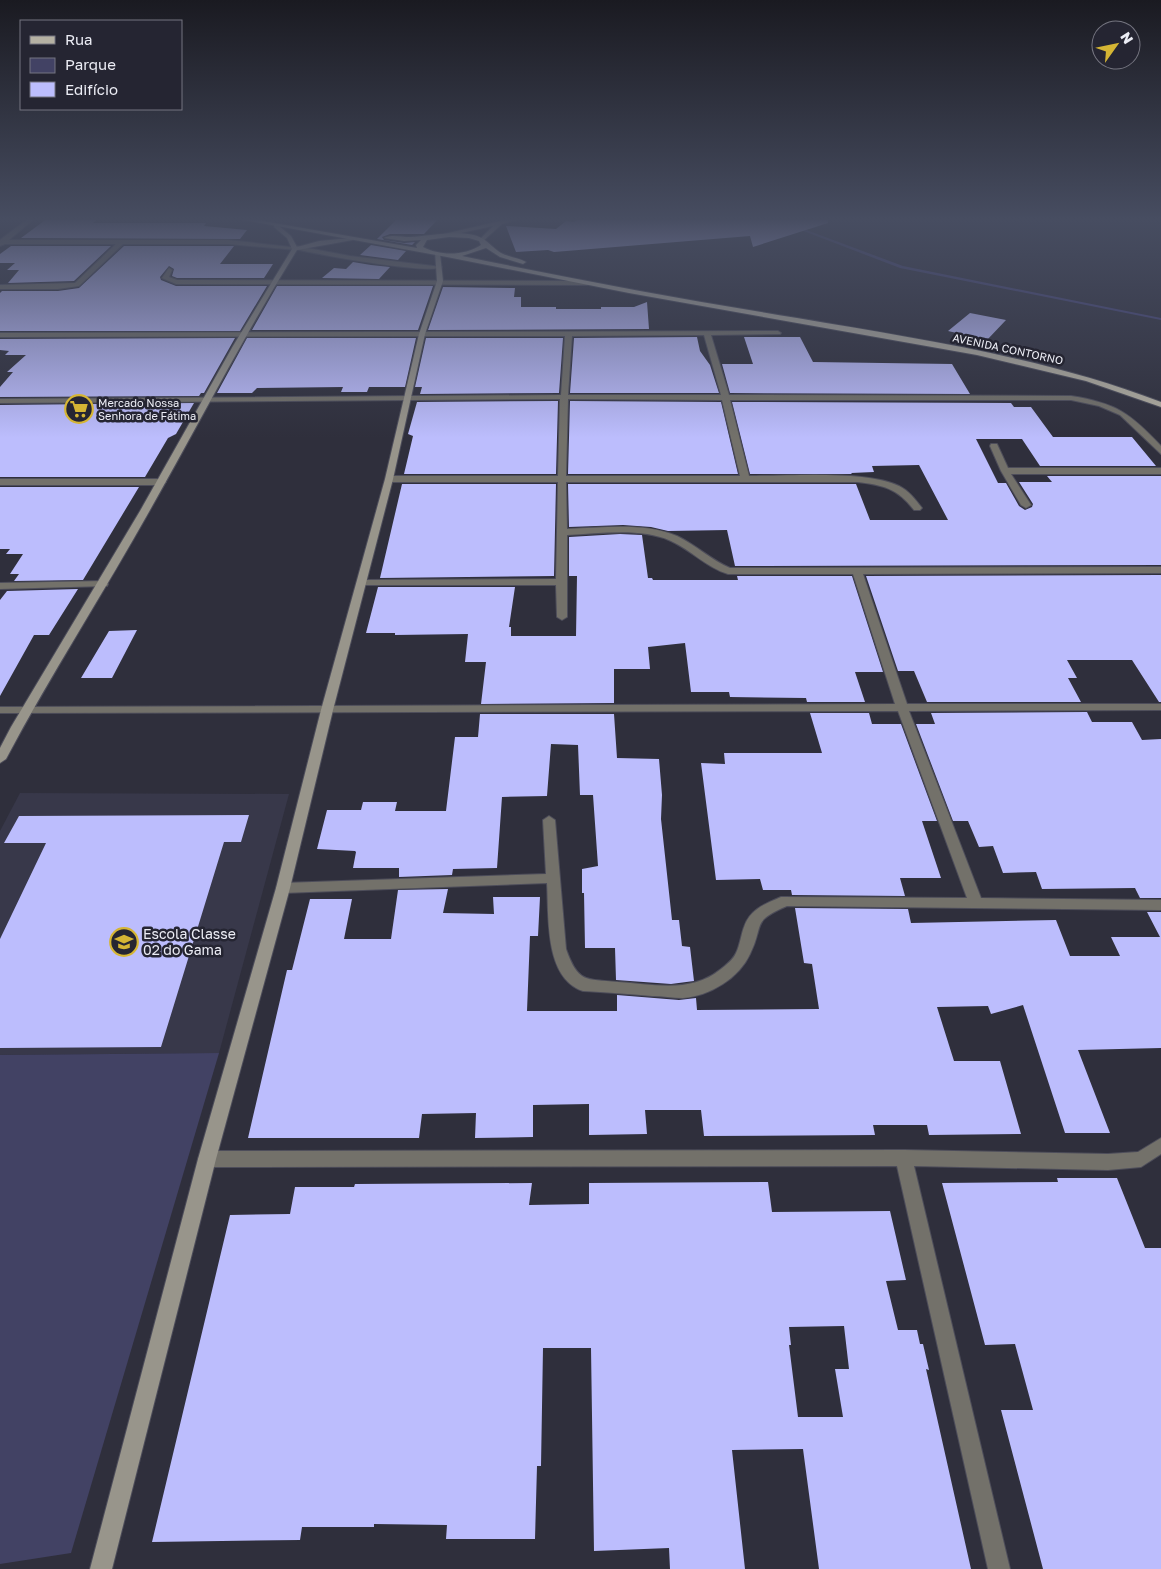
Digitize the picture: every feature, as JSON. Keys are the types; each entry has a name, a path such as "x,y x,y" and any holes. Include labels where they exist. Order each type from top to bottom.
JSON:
{"main road":[{"name":"AVENIDA CONTORNO","path":"631,291 758,312 1015,361 1091,380 1161,405"},
{"name":"AVENIDA CONTORNO","path":"672,291 758,312"}],"street":[{"path":"0,759 26,710 103,584 162,482 206,399 269,291"},
{"path":"101,1569 207,1159 283,888 389,479 422,334 437,291"},
{"path":"0,335 778,332"},
{"path":"562,617 564,397 569,333"},
{"path":"707,333 726,398 745,480"},
{"path":"0,400 564,397 1071,398 1102,404 1125,414 1161,451"},
{"path":"994,446 1005,471 1026,505"},
{"path":"1005,471 1161,471"},
{"path":"389,479 745,480 841,478 871,480 903,493 917,508"},
{"path":"0,482 162,482"},
{"path":"564,532 646,531 663,534 683,543 715,566 728,571 1161,570"},
{"path":"857,571 902,707 976,904"},
{"path":"362,582 561,582"},
{"path":"0,586 103,584"},
{"path":"0,710 1161,707"},
{"path":"549,820 559,949 566,970 583,985 683,992 704,987 731,969 744,952 751,926 762,912 786,901 1161,905"},
{"path":"283,888 555,878"},
{"path":"207,1159 904,1158 1108,1162 1141,1159 1161,1145"},
{"path":"904,1158 999,1569"}],"shaded area":[{"name":"Escola Classe 02 do Gama","path":"20,793 289,794 219,1053 0,1055 0,831"}],"green space":[{"path":"219,1053 71,1553 0,1564 0,1055"}],"building":[{"path":"2,291 264,291 240,331 0,331 0,293"},
{"path":"274,291 431,291 418,330 252,330"},
{"path":"442,291 515,291 514,297 521,297 521,307 556,307 556,309 634,307 647,302 649,329 428,330"},
{"path":"970,313 1006,320 987,340 948,331"},
{"path":"697,337 700,351 710,365 719,393 570,393 574,338"},
{"path":"744,337 800,337 813,362 952,364 970,394 730,393 722,364 753,364"},
{"path":"235,338 204,393 201,393 199,396 0,397 0,387 13,372 7,372 26,355 5,355 9,351 0,350 0,339"},
{"path":"247,338 416,338 405,387 369,387 367,392 341,392 343,387 257,388 252,393 217,393"},
{"path":"426,338 563,338 559,393 420,394 422,387 415,387"},
{"path":"558,401 556,474 404,474 413,436 408,434 417,402"},
{"path":"570,401 721,402 738,474 568,474"},
{"path":"732,402 1011,403 1014,407 1031,407 1053,437 1132,437 1156,466 1040,466 1022,439 976,439 998,483 1006,483 1019,506 1025,510 1032,507 1033,504 1019,482 1052,482 1047,476 1161,476 1161,565 735,566 727,530 668,531 651,527 623,525 569,527 568,484 856,484 870,520 948,520 919,465 872,466 874,472 852,474 750,474"},
{"path":"194,403 176,434 168,438 145,477 0,477 0,405"},
{"path":"402,484 556,484 554,576 380,578"},
{"path":"0,487 139,487 83,580 14,581 19,574 10,574 23,554 6,554 10,549 0,549"},
{"path":"620,534 642,535 648,578 653,580 738,580 737,576 852,576 883,672 855,672 865,702 807,702 806,698 730,697 729,692 691,692 685,643 648,647 650,669 614,669 614,703 481,704 486,662 465,662 468,634 395,635 395,633 366,633 378,587 515,587 509,627 511,627 511,636 576,636 577,576 569,576 569,537"},
{"path":"1161,575 1161,702 1159,702 1132,660 1067,660 1077,678 1068,678 1081,702 927,702 914,671 898,671 866,576"},
{"path":"78,589 49,635 34,635 0,696 0,600 7,591"},
{"path":"137,630 112,678 81,678 109,631"},
{"path":"1087,712 1092,722 1132,722 1142,740 1161,739 1161,898 1140,898 1135,888 1042,889 1036,872 1003,873 993,846 979,847 968,821 953,821 916,724 935,724 931,713"},
{"path":"810,713 869,713 872,724 901,724 937,821 922,821 941,878 900,878 905,896 792,895 791,890 763,890 760,879 716,880 701,763 725,764 724,753 822,753"},
{"path":"480,714 614,714 617,758 659,759 662,795 661,819 672,920 679,920 682,946 690,947 694,981 671,984 616,980 615,948 585,948 582,869 598,866 593,795 580,795 578,745 551,744 547,796 502,797 497,868 453,869 452,875 399,877 399,868 353,868 355,851 317,849 327,810 361,810 363,802 397,802 395,811 446,811 455,737 478,737"},
{"name":"Escola Classe 02 do Gama","path":"249,815 241,842 224,842 161,1047 0,1048 0,939 46,843 4,843 19,816"},
{"path":"448,889 443,913 494,914 493,897 540,897 538,936 530,936 527,1011 617,1011 617,995 679,1000 696,998 697,1010 819,1009 812,964 804,963 795,908 908,909 911,923 1056,920 1070,956 1120,956 1111,937 1160,937 1147,912 1161,912 1161,1048 1078,1050 1110,1133 1065,1133 1023,1005 991,1014 988,1006 937,1007 954,1061 1000,1061 1021,1134 929,1135 927,1125 873,1125 875,1135 704,1136 701,1110 645,1110 647,1134 589,1135 589,1104 533,1105 533,1137 475,1138 476,1113 422,1114 419,1138 248,1138 287,970 292,970 310,899 352,899 344,939 391,939 398,890"},
{"path":"1057,1178 1117,1178 1145,1248 1161,1248 1161,1569 1043,1569 1001,1410 1033,1410 1015,1344 985,1345 942,1183 1058,1182"},
{"path":"768,1182 772,1212 890,1211 906,1280 886,1281 898,1330 917,1330 920,1344 923,1344 929,1370 926,1369 971,1569 819,1569 803,1449 732,1450 745,1569 670,1569 669,1548 594,1551 591,1348 543,1348 541,1466 537,1466 535,1539 446,1539 447,1525 374,1524 374,1527 302,1527 300,1540 152,1542 230,1215 290,1214 295,1187 354,1187 355,1184 532,1183 529,1205 589,1204 589,1183","holes":["844,1326 849,1369 835,1369 843,1417 798,1417 789,1345 791,1345 789,1327"]}],"waterway":[{"path":"1023,291 1161,319"}],"place":[{"name":"Mercado Nossa Senhora de Fátima","path":"79,409"},
{"name":"Escola Classe 02 do Gama","path":"124,942"}]}
